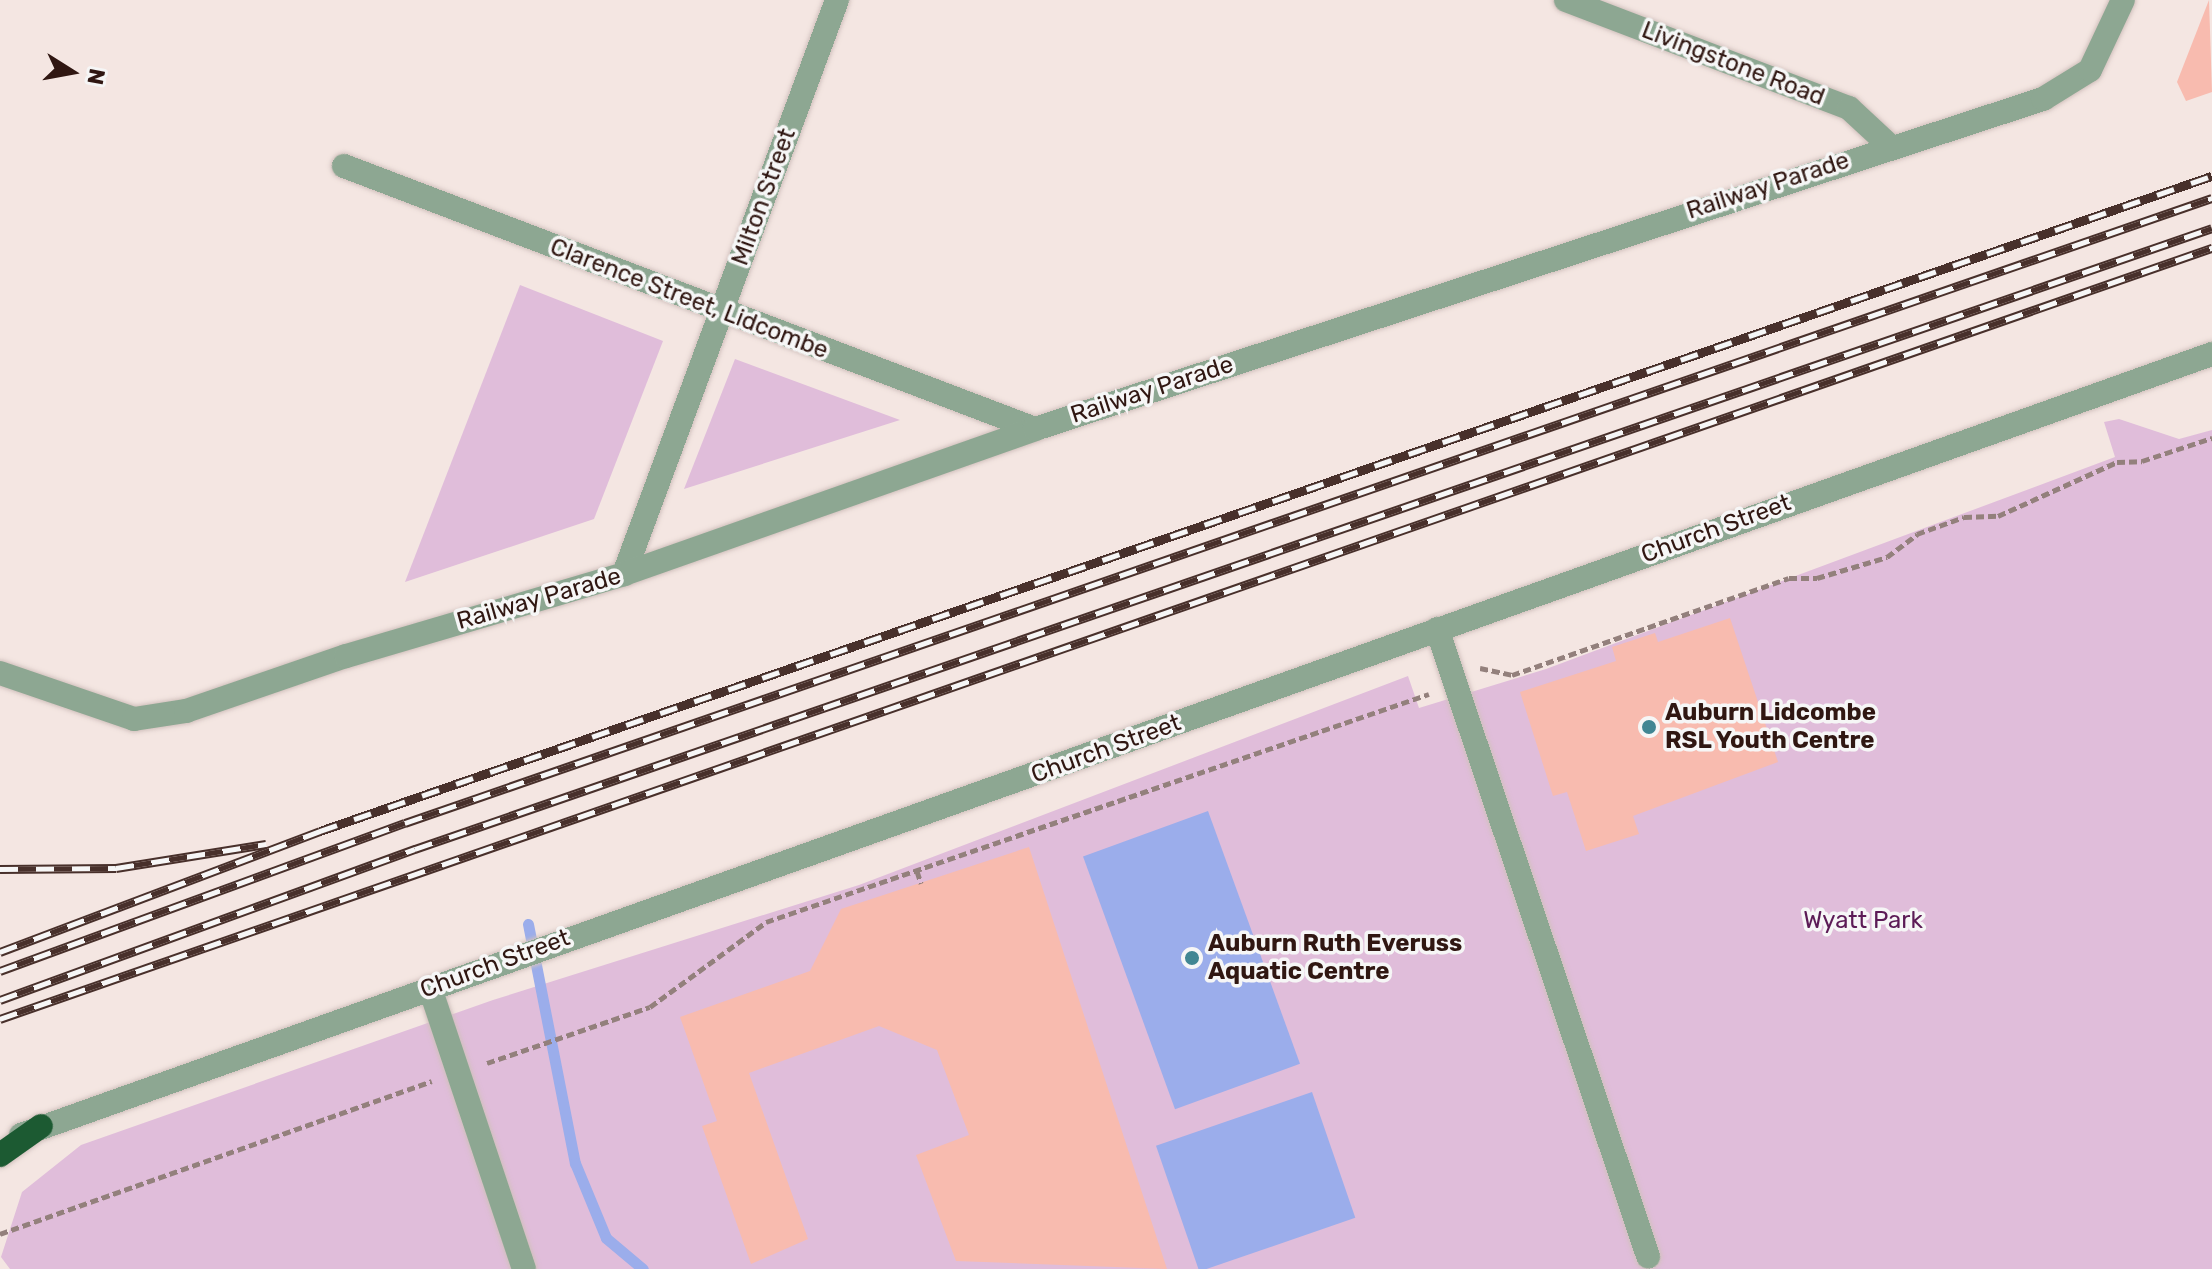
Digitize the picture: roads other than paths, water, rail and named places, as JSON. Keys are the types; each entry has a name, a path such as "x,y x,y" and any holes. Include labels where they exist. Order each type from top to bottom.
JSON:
{"highway":[{"path":"0,1155 41,1126"}],"street":[{"name":"Milton Street","path":"624,574 837,0"},
{"name":"Livingstone Road","path":"1566,0 1849,108 1890,146"},
{"name":"Railway Parade","path":"0,673 134,719 186,711 346,656 624,574 1035,429 2070,88 2090,70 2123,0"},
{"name":"Clarence Street, Lidcombe","path":"344,166 721,313 1035,429"},
{"name":"Church Street","path":"0,1143 549,944 2212,354"},
{"path":"1437,629 1648,1256"},
{"path":"430,988 455,1072 524,1269"}],"water":[{"name":"Auburn Ruth Everuss Aquatic Centre","path":"1208,811 1300,1064 1175,1109 1083,856"},
{"path":"1312,1092 1355,1218 1206,1269 1198,1269 1156,1146"}],"waterway":[{"path":"528,924 575,1163 606,1238 643,1269"}],"railway":[{"path":"0,952 320,831 2212,176"},
{"path":"0,971 405,823 2212,198"},
{"path":"0,1000 415,849 2212,228"},
{"path":"0,1019 2212,248"},
{"path":"0,869 116,868 266,844"}],"place":[{"name":"Auburn Lidcombe RSL Youth Centre","path":"1649,727"},
{"name":"Auburn Ruth Everuss Aquatic Centre","path":"1192,958"}],"park label":[{"name":"Wyatt Park","path":"1863,921"}]}
